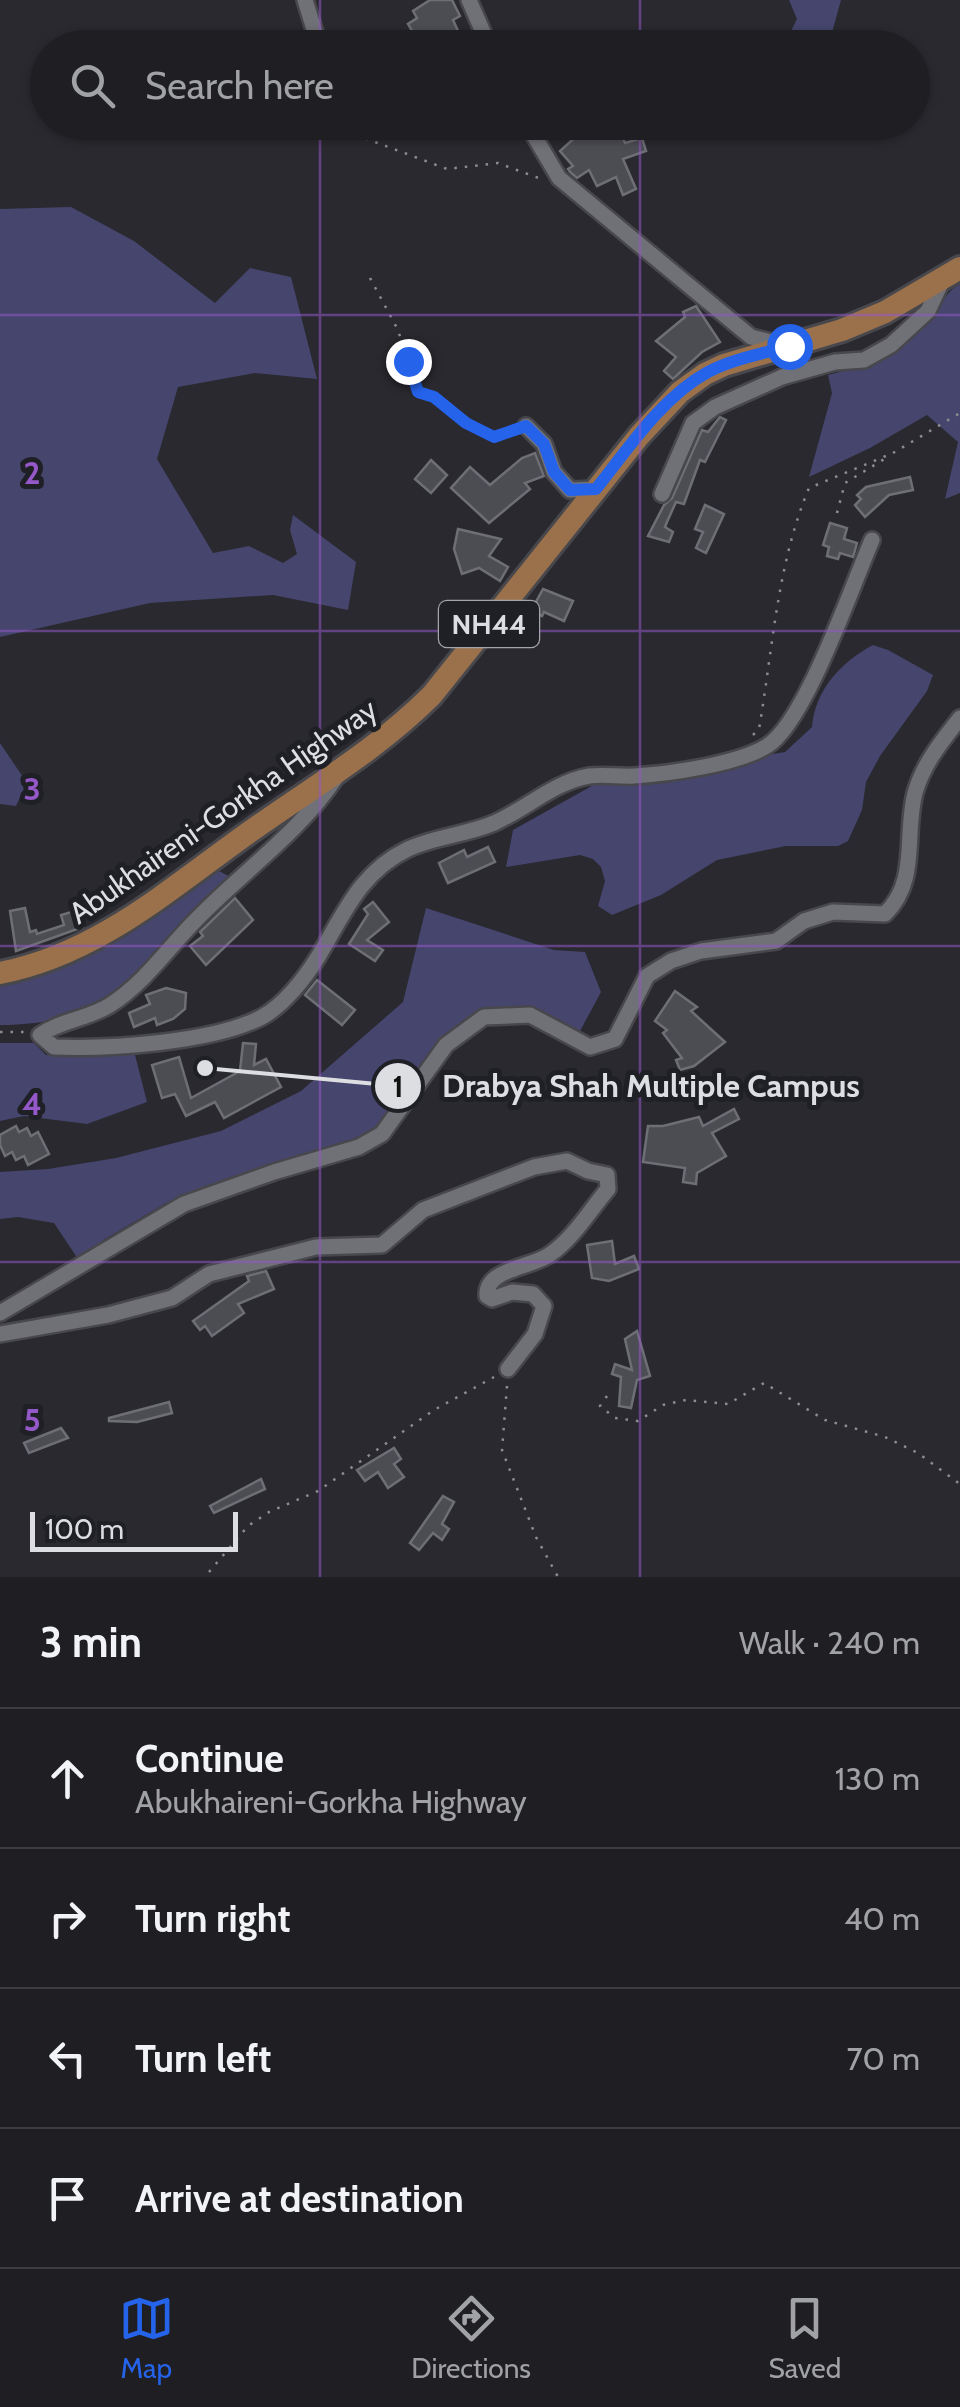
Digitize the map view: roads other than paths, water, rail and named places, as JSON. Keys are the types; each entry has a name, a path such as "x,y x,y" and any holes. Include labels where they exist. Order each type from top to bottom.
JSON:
{"main road":[{"name":"Abukhaireni-Gorkha Highway","path":"0,973 43,963 100,938 340,773 410,717 639,436 680,392 724,364 842,330 886,312 952,272"}],"street":[{"path":"305,0 314,30"},
{"path":"469,0 482,30"},
{"path":"537,140 559,178 751,336 789,346"},
{"path":"662,494 693,423 716,407 782,377 835,362 864,360 891,345 928,311 952,272"},
{"path":"526,426 544,444 554,472 570,490 596,489"},
{"path":"340,773 315,810 191,924 154,970 111,1004 40,1035 54,1047 102,1049 179,1039 261,1017 279,1005 316,960 363,881 407,849 436,837 496,822 542,795 588,776 638,776 710,766 765,748 786,730 803,702 872,540"},
{"path":"0,1314 184,1204 358,1148 382,1134 446,1044 484,1017 530,1015 590,1047 614,1039 647,976 671,961 701,951 776,941 804,921 833,912 885,914 899,900 908,874 908,832 916,791 931,756 960,718"},
{"path":"0,1334 108,1316 172,1298 210,1274 316,1247 382,1245 424,1210 534,1166 567,1161 606,1175 608,1189 570,1236 549,1255 493,1277 486,1289 492,1299 512,1292 533,1294 544,1306 534,1334 508,1369"}],"place":[{"name":"Drabya Shah Multiple Campus","path":"205,1068"}]}
